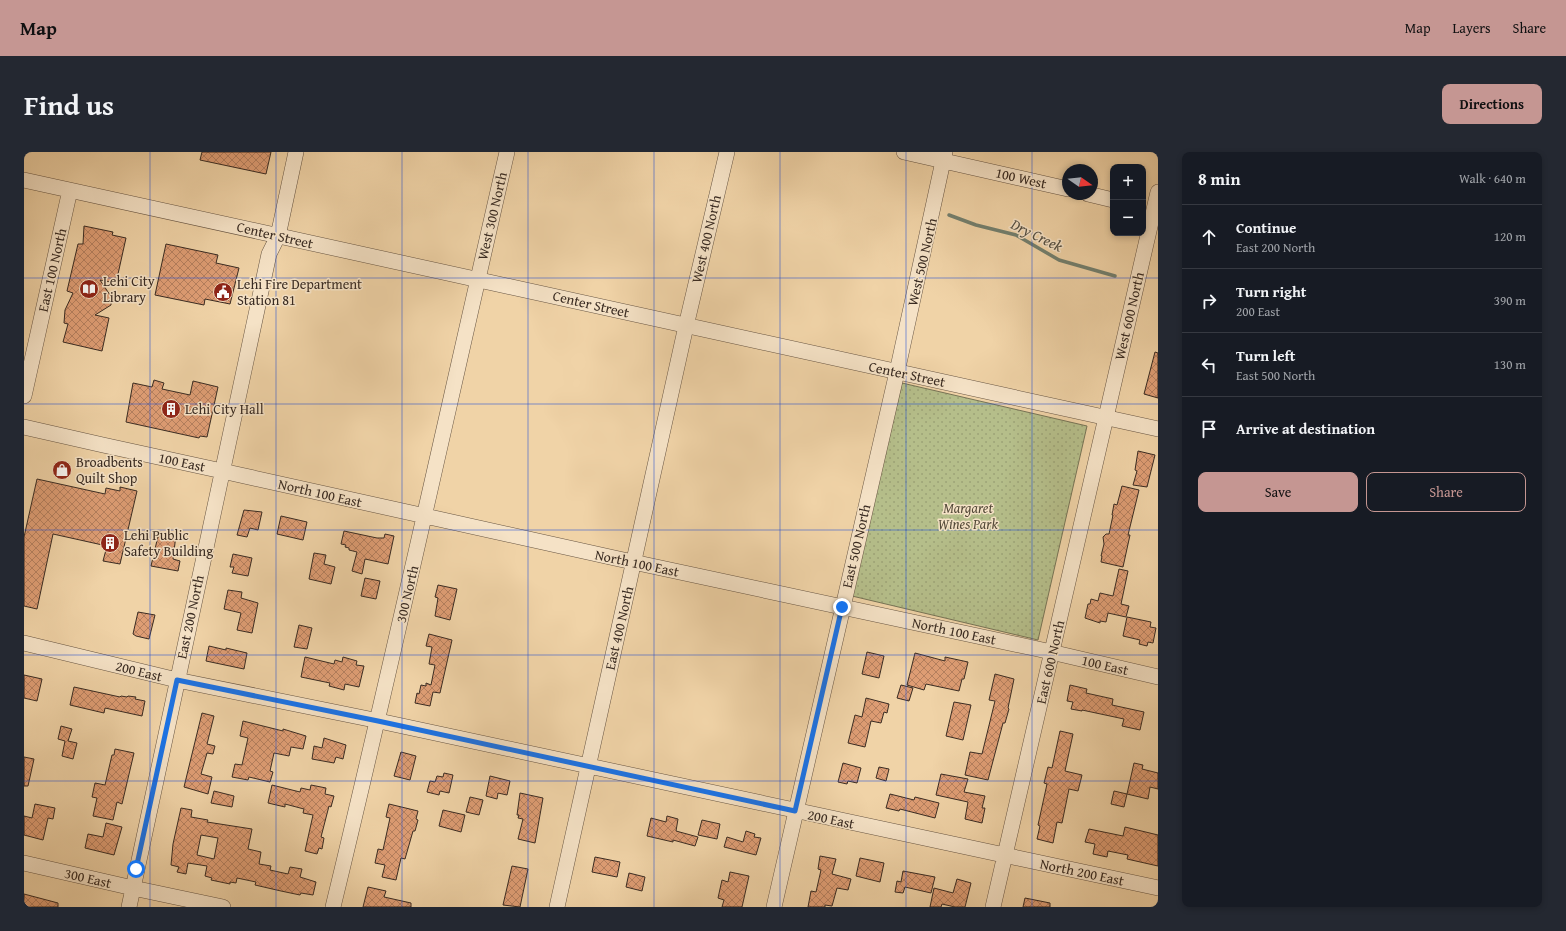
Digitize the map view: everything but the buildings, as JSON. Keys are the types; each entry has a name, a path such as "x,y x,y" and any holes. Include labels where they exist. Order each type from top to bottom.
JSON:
{"street":[{"name":"East 200 North","path":"129,907 269,254 278,236 296,152"},
{"name":"West 300 North","path":"478,279 507,152"},
{"name":"West 400 North","path":"686,326 727,152"},
{"name":"100 West","path":"904,152 944,156 1062,187"},
{"name":"West 500 North","path":"897,372 944,156"},
{"name":"Center Street","path":"24,180 1158,429"},
{"name":"East 100 North","path":"24,396 70,190"},
{"name":"West 600 North","path":"1106,418 1148,208 1158,192"},
{"path":"1098,196 1110,199"},
{"name":"300 North","path":"333,907 378,721 478,279"},
{"name":"East 400 North","path":"557,907 686,326"},
{"name":"East 500 North","path":"774,907 897,372"},
{"name":"East 600 North","path":"993,907 1106,418"},
{"name":"100 East","path":"24,427 103,446 222,470"},
{"name":"North 100 East","path":"222,470 634,562 1052,652"},
{"name":"200 East","path":"24,643 177,680 378,721 1005,856"},
{"name":"100 East","path":"1052,652 1158,677"},
{"name":"North 200 East","path":"1005,856 1158,888"},
{"name":"300 East","path":"24,863 223,907"}],"green space":[{"name":"Margaret Wines Park","path":"902,383 1087,426 1038,640 852,596"}],"waterway":[{"name":"Dry Creek","path":"949,215 976,225 1016,235 1059,260 1115,276"}],"place":[{"name":"Lehi City Library","path":"89,289"},
{"name":"Lehi Fire Department Station 81","path":"223,292"},
{"name":"Lehi City Hall","path":"171,409"},
{"name":"Broadbents Quilt Shop","path":"62,470"},
{"name":"Lehi Public Safety Building","path":"110,543"}],"route":[{"path":"136,869 177,680 378,721 795,811 842,607"}]}
